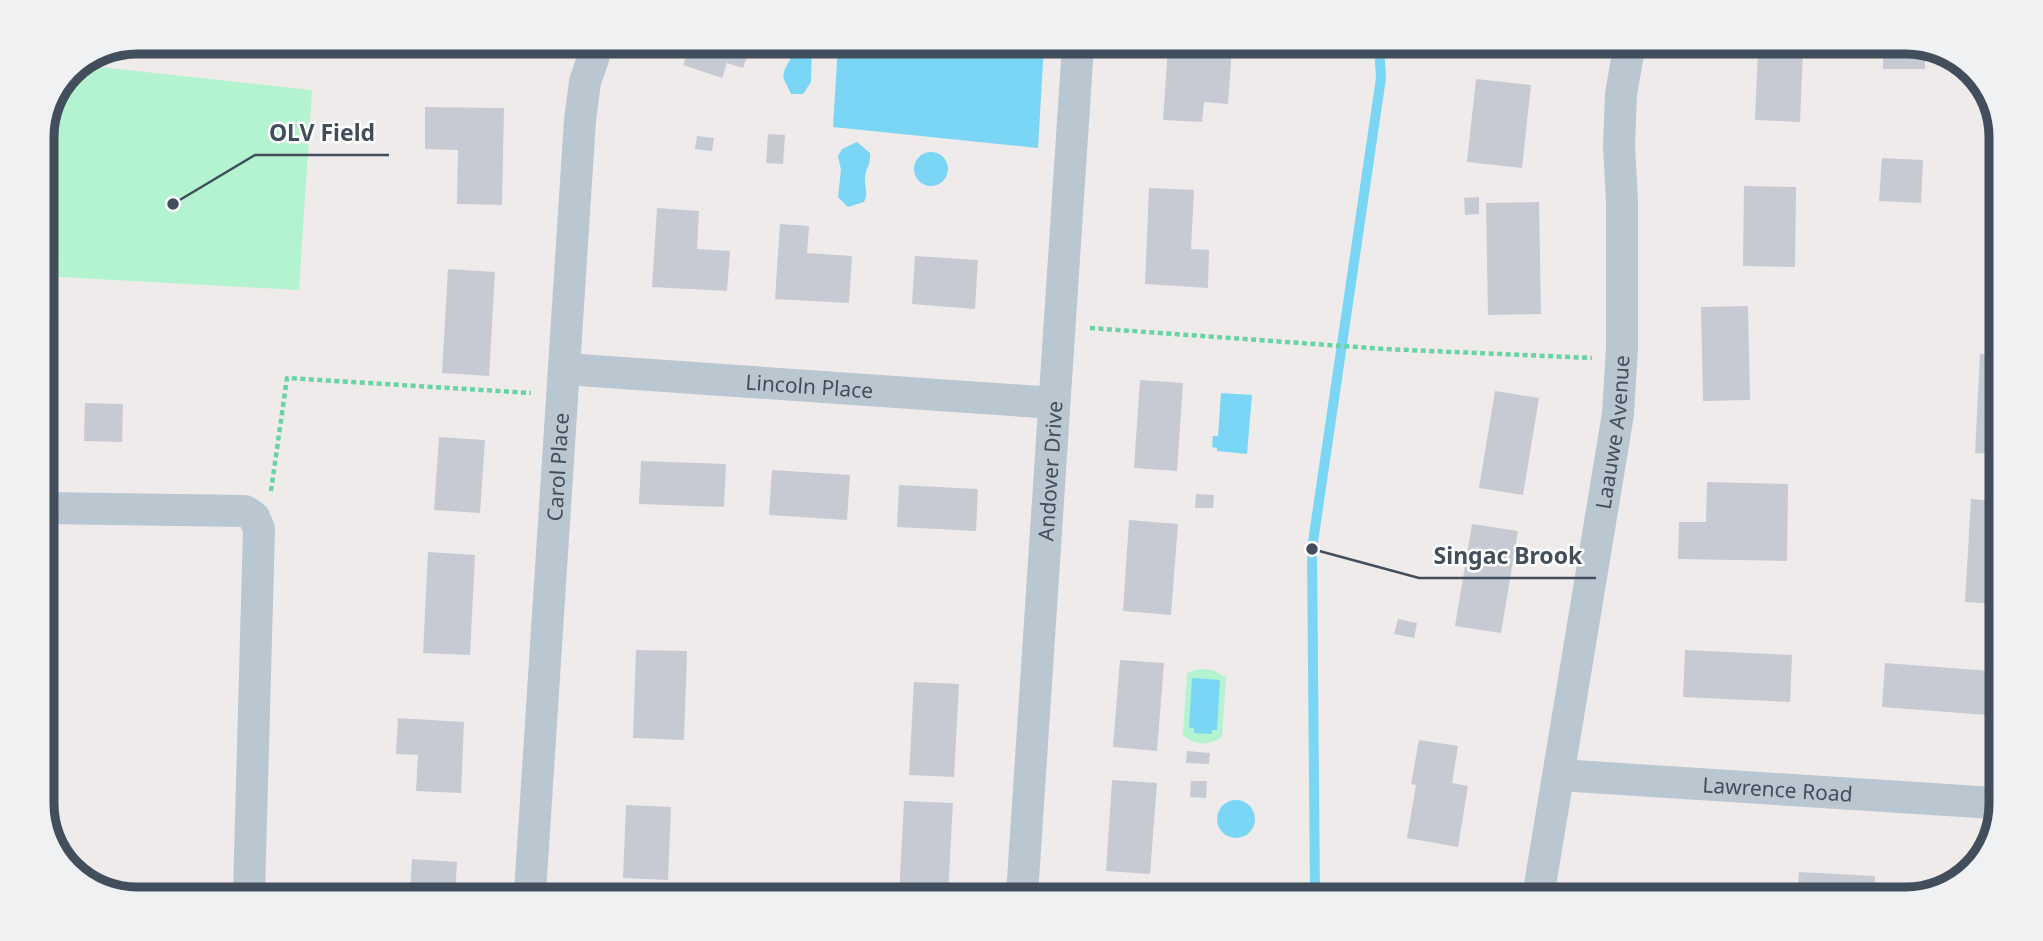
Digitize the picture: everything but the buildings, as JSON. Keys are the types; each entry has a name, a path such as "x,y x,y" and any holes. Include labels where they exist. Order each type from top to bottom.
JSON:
{"street":[{"name":"Carol Place","path":"530,887 580,120 585,82 595,54"},
{"name":"Andover Drive","path":"1023,887 1077,54"},
{"name":"Laauwe Avenue","path":"1540,887 1618,414 1622,348 1620,94 1628,54"},
{"name":"Lincoln Place","path":"564,382 1054,402"},
{"path":"54,508 245,511 254,517 259,529 249,887"},
{"name":"Lawrence Road","path":"1559,775 1989,803"}],"path":[{"path":"1079,327 1384,349 1598,357"},
{"path":"254,517 274,486 287,379 564,382"}],"green space":[{"path":"94,66 312,90 299,290 54,277 54,132 57,116 71,87"},
{"path":"1200,669 1212,670 1226,677 1222,737 1207,743 1197,743 1183,735 1187,673"}],"water":[{"path":"789,54 812,54 811,82 803,94 791,94 784,78 784,71 790,60"},
{"path":"837,54 1044,54 1038,148 833,127"},
{"path":"857,142 870,153 865,177 866,195 864,202 848,207 838,197 841,170 838,156 842,149"},
{"path":"931,152 943,157 948,169 943,181 931,186 919,181 914,169 919,157"},
{"path":"1221,393 1252,395 1247,454 1217,451 1217,448 1212,447 1213,436 1218,436"},
{"path":"1192,678 1220,680 1217,730 1212,730 1212,734 1194,733 1194,728 1189,728"},
{"path":"1236,800 1250,805 1255,819 1250,833 1236,838 1222,833 1217,819 1222,805"}],"waterway":[{"path":"1315,887 1312,549 1381,78 1379,54"}],"place":[{"name":"OLV Field","path":"173,204"},
{"name":"Singac Brook","path":"1312,549"}]}
